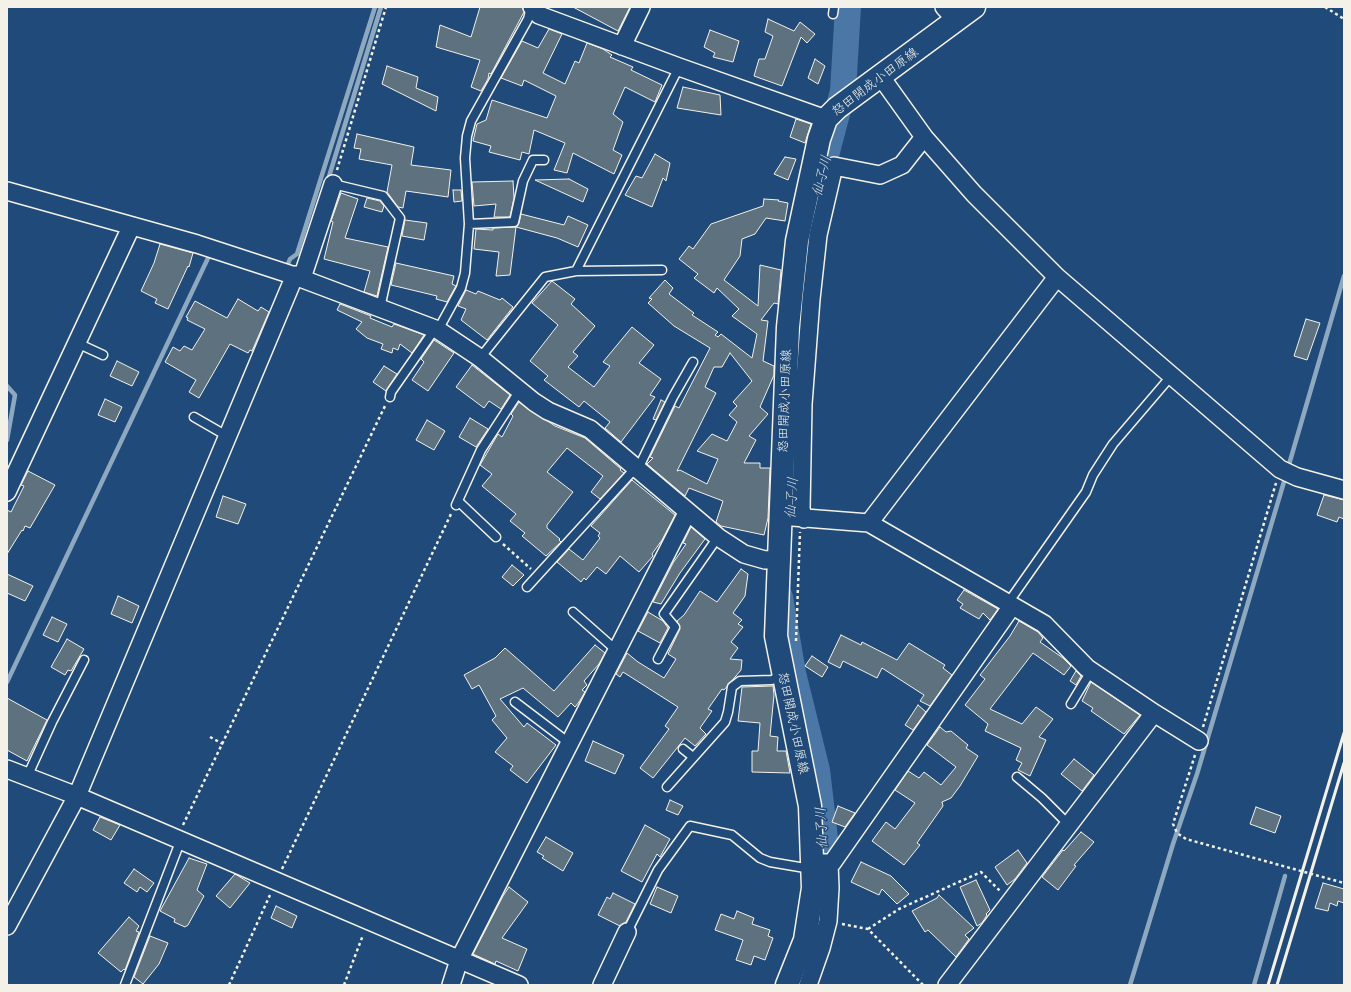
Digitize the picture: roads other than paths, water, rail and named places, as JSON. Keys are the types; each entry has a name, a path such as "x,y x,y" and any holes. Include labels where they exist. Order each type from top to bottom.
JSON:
{"main road":[{"name":"怒田開成小田原線","path":"787,985 805,940 818,865 810,806 776,636 788,327 797,249 819,139 826,119 837,108 880,77 951,14 974,7"}],"street":[{"path":"532,7 539,15 826,119"},
{"path":"622,46 641,7"},
{"path":"880,77 924,137 974,194 1057,277 1280,469 1297,477 1344,490"},
{"path":"804,519 801,509 803,404 811,299 818,235 834,166 880,175 902,165 924,137"},
{"path":"7,926 77,796 227,436 296,276 333,184"},
{"path":"7,191 131,227 197,244 273,268 436,329 480,358 548,411 590,429 687,513 718,537 744,554 765,560 779,559"},
{"path":"7,492 131,227"},
{"path":"869,524 1057,277"},
{"path":"450,985 459,960 687,513"},
{"path":"780,516 869,524 1044,624 1091,671 1199,741"},
{"path":"808,985 821,948 828,921 830,888 818,865 832,863 1010,605"},
{"path":"947,985 1154,713"},
{"path":"7,769 77,796 178,841 519,985"},
{"path":"602,985 627,932"}],"lane":[{"path":"390,396 391,392 436,329 461,288 465,273 468,224 465,158 467,136 471,121 528,18 532,7"},
{"path":"576,271 679,67"},
{"path":"468,224 514,222 523,181 533,160 544,160"},
{"path":"333,184 383,196 400,218 380,308"},
{"path":"480,358 545,277 576,271 662,270"},
{"path":"77,343 103,355"},
{"path":"526,587 630,474 638,469 673,397 693,362"},
{"path":"1010,605 1086,492 1093,475 1113,444 1172,375"},
{"path":"496,537 457,503 481,450 520,390"},
{"path":"194,417 227,436"},
{"path":"658,659 675,627 664,614 718,537"},
{"path":"572,612 616,650"},
{"path":"27,776 52,722 84,660"},
{"path":"1070,704 1091,671"},
{"path":"667,788 725,722 732,687 740,681 772,680 783,674"},
{"path":"515,702 569,743"},
{"path":"683,749 693,758"},
{"path":"1017,777 1042,798 1069,826"},
{"path":"627,932 658,870 690,826 732,834 760,858 770,862 818,865"},
{"path":"125,985 178,841"}],"waterway":[{"path":"286,269 290,259 297,254 375,7"},
{"path":"327,183 381,7"},
{"name":"仙了川","path":"820,178 843,91 848,7"},
{"path":"7,682 209,256 213,257"},
{"path":"1288,468 1344,276"},
{"path":"7,386 15,395 7,440"},
{"path":"1130,985 1173,844 1197,774 1286,475"},
{"name":"仙了川","path":"780,597 793,673 817,770 825,838 822,891"},
{"path":"1254,985 1285,876"}],"railway":[{"path":"1268,985 1344,733"},
{"path":"1277,985 1344,763"}]}
